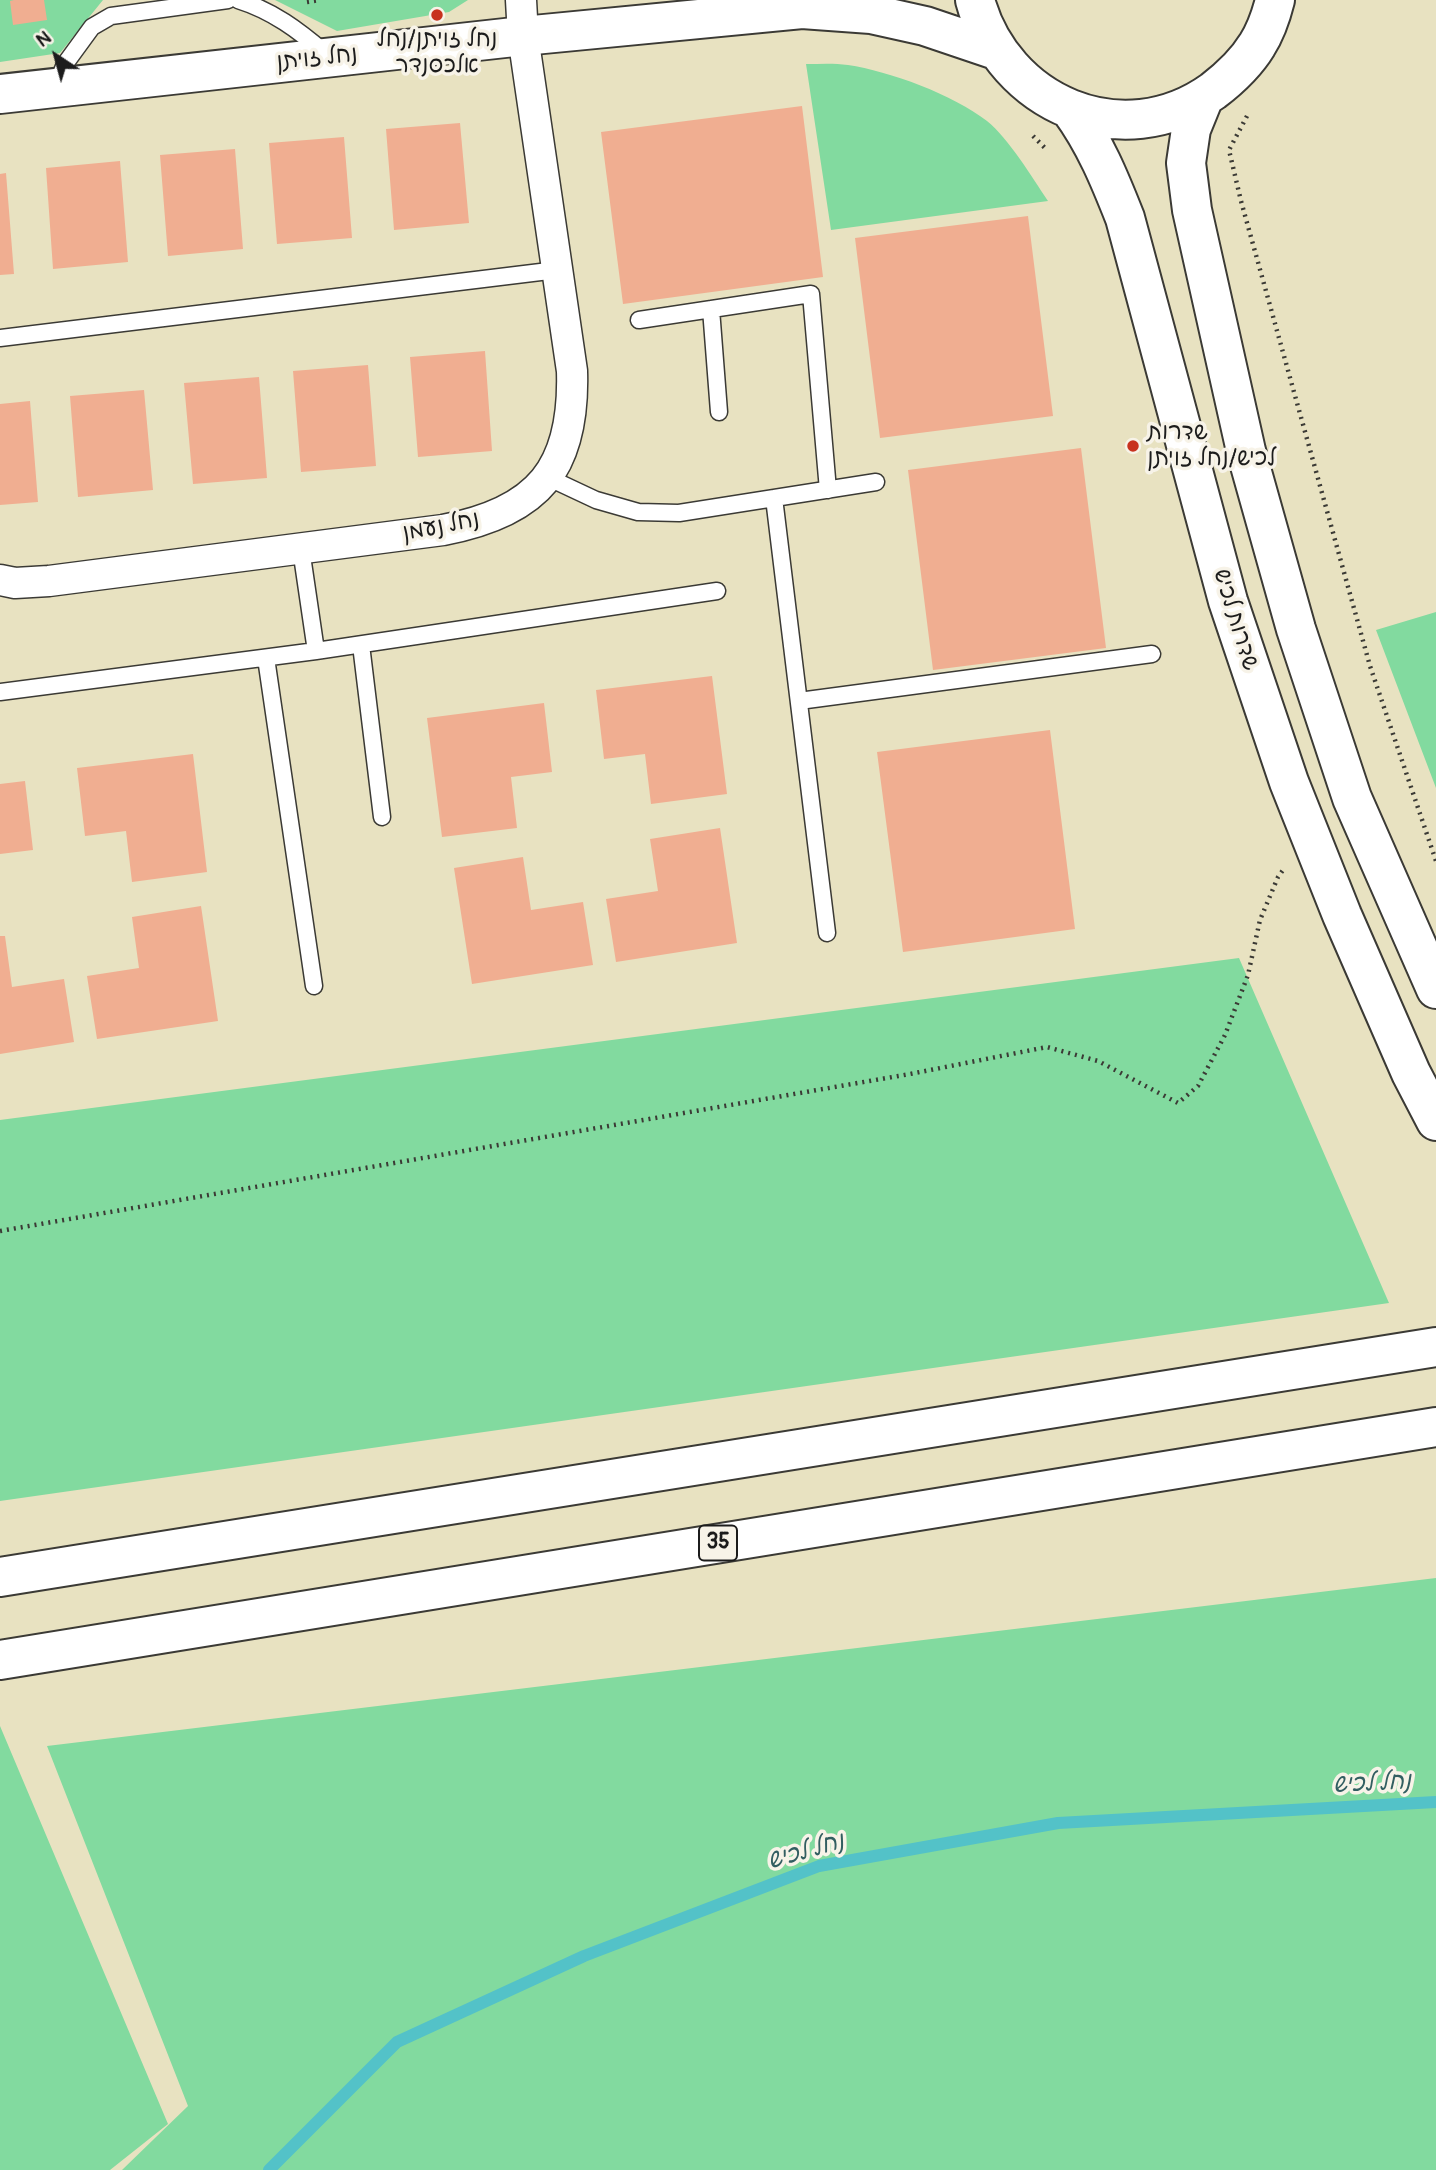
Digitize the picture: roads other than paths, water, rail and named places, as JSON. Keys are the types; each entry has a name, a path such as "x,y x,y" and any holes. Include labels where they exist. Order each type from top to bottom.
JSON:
{"main road":[{"path":"975,0 986,32 996,50 1021,79 1052,101 1070,109 1108,118 1128,119 1168,113 1204,97 1242,66 1257,46 1277,8"},
{"name":"נחל זויתן","path":"0,94 330,57 522,18 816,5 925,26 996,50"},
{"path":"1204,97 1191,129 1186,163 1192,210 1246,451 1296,629 1352,798 1436,989"},
{"name":"שדרות לכיש","path":"1070,109 1093,144 1125,218 1228,601 1289,782 1406,1061 1436,1121"},
{"path":"0,1577 1436,1347"},
{"name":"35","path":"0,1660 1436,1427"}],"street":[{"name":"נחל נעמן","path":"0,580 15,583 48,581 465,526 506,511 524,500 547,477 563,450 570,428 572,371 522,18"}],"lane":[{"path":"55,88 65,64 92,27 111,16 228,0"},
{"path":"238,0 255,5 288,22 330,57"},
{"path":"0,338 557,270"},
{"path":"639,320 811,294 828,490"},
{"path":"711,309 719,412"},
{"path":"547,477 596,500 638,512 679,513 876,482"},
{"path":"774,498 827,933"},
{"path":"301,549 316,651"},
{"path":"0,692 361,645 717,591"},
{"path":"361,645 382,817"},
{"path":"799,701 1152,654"},
{"path":"266,658 314,986"}],"waterway":[{"name":"נחל לכיש","path":"269,2170 397,2042 584,1956 819,1866 1058,1823 1436,1802"}],"place":[{"name":"נחל זויתן/נחל אלכסנדר","path":"437,15"},
{"name":"שדרות לכיש/נחל זויתן","path":"1133,446"}]}
